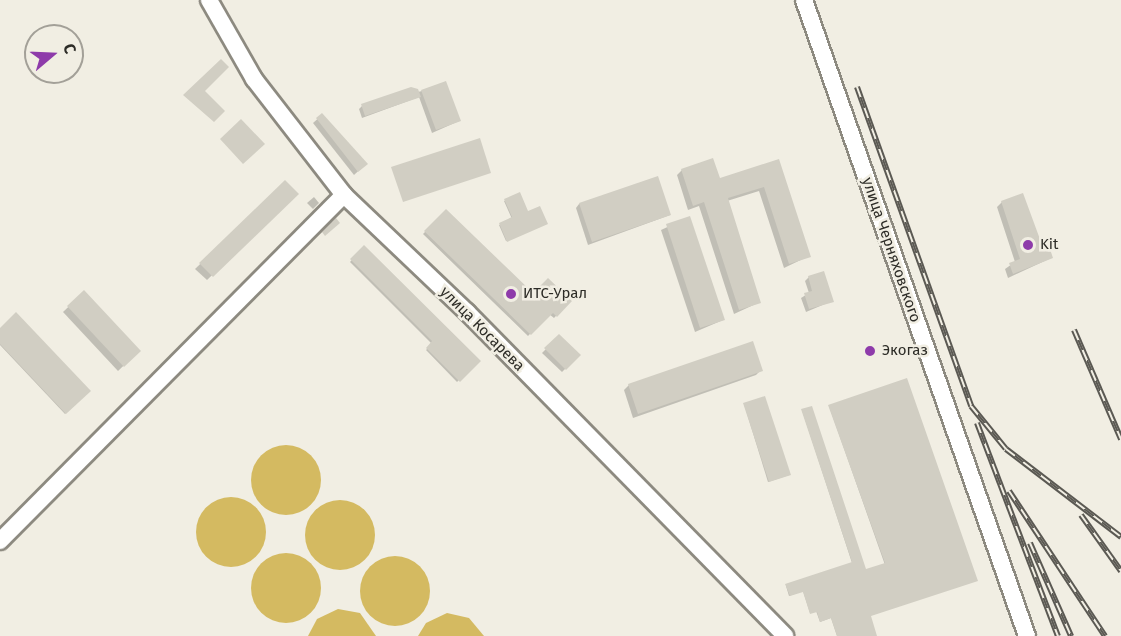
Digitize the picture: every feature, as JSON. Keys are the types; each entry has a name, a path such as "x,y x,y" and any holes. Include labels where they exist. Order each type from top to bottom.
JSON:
{"street":[{"name":"улица Косарева","path":"209,0 254,79 344,195 466,312 785,636"},
{"name":"улица Черняховского","path":"804,0 1028,636"},
{"path":"0,541 344,195"}],"shaded area":[{"path":"286,445 299,448 311,455 318,467 321,480 318,493 311,505 299,512 286,515 273,512 261,505 254,493 251,480 254,467 261,455 273,448"},
{"path":"231,497 244,500 256,507 263,519 266,532 263,545 256,557 244,564 231,567 218,564 206,557 199,545 196,532 199,519 206,507 218,500"},
{"path":"340,500 353,503 365,510 372,522 375,535 372,548 365,560 353,567 340,570 327,567 315,560 308,548 305,535 308,522 315,510 327,503"},
{"path":"286,553 299,556 311,563 318,575 321,588 318,601 311,613 299,620 286,623 273,620 261,613 254,601 251,588 254,575 261,563 273,556"},
{"path":"395,556 408,559 420,566 427,578 430,591 427,604 420,616 408,623 395,626 382,623 370,616 363,604 360,591 363,578 370,566 382,559"},
{"path":"338,609 360,613 376,636 308,636 317,619"},
{"path":"447,613 469,618 484,636 418,636 426,623"}],"building":[{"path":"221,59 229,67 205,91 225,111 214,122 183,95"},
{"path":"446,81 461,121 436,130 421,90"},
{"path":"411,87 418,89 421,97 365,116 361,104"},
{"path":"322,113 368,164 358,172 316,118"},
{"path":"241,119 265,144 243,164 220,139"},
{"path":"480,138 491,173 403,202 391,167"},
{"path":"713,158 720,178 779,159 811,257 789,264 764,187 728,198 761,303 739,310 704,202 693,206 681,169"},
{"path":"658,176 671,215 592,242 579,203"},
{"path":"285,180 299,194 213,277 199,263"},
{"path":"520,192 528,211 540,206 548,224 507,242 499,223 512,217 504,199"},
{"path":"1023,193 1041,242 1047,240 1053,258 1013,274 1009,263 1020,259 1001,201"},
{"path":"446,209 533,293 548,278 572,301 557,317 553,313 531,335 424,231"},
{"path":"690,216 725,320 700,328 666,224"},
{"path":"336,218 340,223 325,236 322,232"},
{"path":"364,245 481,361 460,382 426,348 432,341 350,259"},
{"path":"824,271 834,302 809,309 804,293 812,291 808,276"},
{"path":"84,290 141,351 124,367 67,306"},
{"path":"16,312 91,391 66,414 0,344 0,328"},
{"path":"559,334 581,355 566,370 544,348"},
{"path":"753,341 763,371 638,414 628,384"},
{"path":"907,378 978,581 871,616 877,636 837,636 831,618 820,622 817,612 810,614 803,592 790,596 785,584 852,562 801,409 812,406 866,569 885,563 828,405"},
{"path":"765,396 791,475 769,482 743,403"}],"railway":[{"path":"857,87 971,406 1006,449 1121,537"},
{"path":"1074,330 1121,439"},
{"path":"977,423 1058,636"},
{"path":"1009,491 1105,636"},
{"path":"1081,515 1121,571"},
{"path":"1030,543 1071,636"}],"place":[{"name":"Kit","path":"1028,245"},
{"name":"ИТС-Урал","path":"511,294"},
{"name":"Экогаз","path":"870,351"}]}
